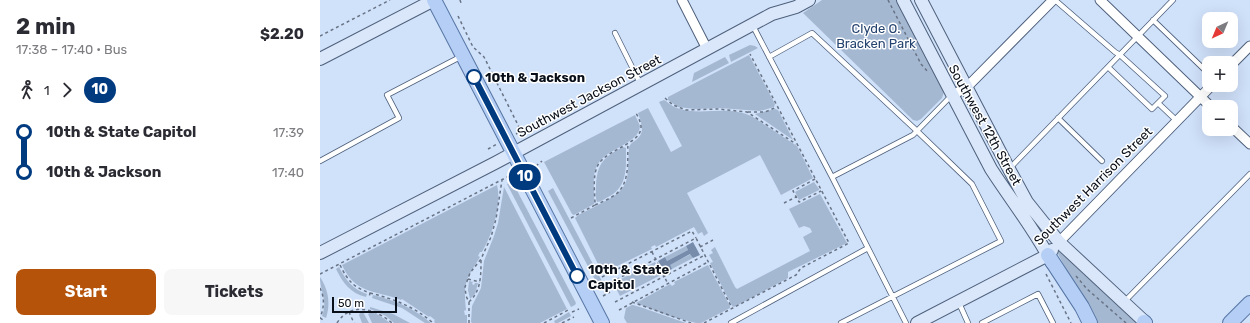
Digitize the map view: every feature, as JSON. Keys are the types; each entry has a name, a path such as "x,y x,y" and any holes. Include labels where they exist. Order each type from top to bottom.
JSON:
{"main road":[{"path":"320,59 434,0 602,323"},
{"name":"Southwest Jackson Street","path":"320,254 513,153 772,14 796,7 809,0"},
{"name":"Southwest 12th Street","path":"903,0 991,169 1006,193 1034,230 1084,323"},
{"name":"Southwest 12th Street","path":"921,0 1027,202 1059,242 1145,323"},
{"name":"Southwest Harrison Street","path":"917,323 1048,255 1059,242"},
{"path":"1048,255 1082,306 1090,323"},
{"path":"1230,323 1250,303"}],"street":[{"path":"682,0 707,49"},
{"path":"952,95 966,88 1054,0"},
{"path":"1100,0 1203,100"},
{"path":"1238,58 1250,46"},
{"name":"Southwest Harrison Street","path":"1059,242 1205,92"},
{"path":"1238,133 1250,144"}],"lane":[{"path":"1054,0 1120,55 1165,96 1152,109 1108,67"},
{"path":"1009,169 1173,0"},
{"path":"1153,20 1202,67"},
{"path":"752,25 832,177 906,323"},
{"path":"616,33 641,85"},
{"path":"768,56 812,34 972,184 1000,240 841,323"},
{"path":"320,161 399,118 387,94 463,56"},
{"path":"832,177 913,135 952,95"},
{"path":"1158,102 1177,121"},
{"path":"1058,118 1102,161"},
{"path":"1124,302 1250,174"},
{"path":"731,323 868,248"},
{"path":"982,323 1038,294 1054,323"},
{"path":"958,302 968,323"}],"path":[{"path":"320,36 390,0"},
{"path":"458,16 473,47 484,57 521,131"},
{"path":"704,323 796,275 801,268 849,243 750,54"},
{"path":"665,98 673,105 686,110 718,109 746,112 765,112 777,107"},
{"path":"746,112 797,145"},
{"path":"595,205 595,182 598,166 606,156 636,138 640,132 641,125 636,113"},
{"path":"571,218 615,194 625,183 628,143"},
{"path":"536,166 542,161"},
{"path":"320,274 509,176"},
{"path":"469,323 469,302 466,296 465,287 473,270 481,259 491,237 496,219 502,179"},
{"path":"815,179 793,191 799,202 821,191"},
{"path":"784,203 796,197"},
{"path":"602,277 692,231 732,308"},
{"path":"606,285 696,238"},
{"path":"700,247 712,240"},
{"path":"652,252 668,284"},
{"path":"615,302 705,255"},
{"path":"469,302 474,298 480,282 481,259"},
{"path":"619,310 708,262"},
{"path":"340,264 347,278 355,286 401,302 420,312 433,323"},
{"path":"1044,270 1071,323"},
{"path":"468,279 480,282"},
{"path":"320,288 323,299 323,310 320,318 325,320"},
{"path":"1086,289 1126,323"},
{"path":"369,298 370,292"},
{"path":"603,296 610,292"},
{"path":"632,302 691,323"},
{"path":"366,310 367,306"},
{"path":"337,323 340,318 349,312 359,309 377,312 392,323"},
{"path":"544,323 570,309"},
{"path":"572,312 579,309"},
{"path":"349,312 354,323"},
{"path":"562,323 574,317"}],"green space":[{"name":"Clyde O. Bracken Park","path":"822,0 898,0 941,84 944,92 942,98 921,119 917,121 913,120 803,13"},
{"path":"750,45 758,48 731,62 729,55"},
{"path":"749,55 775,104 774,107 760,111 719,108 695,109 678,107 668,100 668,97"},
{"path":"725,57 729,63 692,82 694,73"},
{"path":"664,100 675,107 686,110 734,111 753,117 797,146 813,178 781,195 760,155 687,193 708,233 704,236 702,232 698,234 694,227 656,247 655,245 651,247 652,249 607,271 599,266 575,218 608,200 622,189 625,184 628,169 629,147 639,137 642,131 638,113 648,108 671,152 682,146 659,102"},
{"path":"775,109 778,110 793,140 755,114"},
{"path":"635,115 640,126 638,132 629,142 602,159 596,168 594,178 594,204 574,215 572,214 544,162"},
{"path":"623,147 626,148 626,170 622,182 615,193 597,202 596,186 600,166 606,158"},
{"path":"512,181 576,303 571,307 507,184"},
{"path":"814,182 819,190 799,200 795,192"},
{"path":"497,185 498,201 495,220 486,245 478,256 480,257 469,276 465,287 466,310 464,311 465,315 467,315 467,323 435,323 435,320 430,316 429,317 402,299 401,300 367,290 360,286 347,274 342,265"},
{"path":"504,187 567,309 540,323 471,322 472,306 481,288 484,261 498,223"},
{"path":"553,188 605,287 600,289 548,191"},
{"path":"820,194 847,243 788,272 788,278 734,307 732,306 710,263 713,262 709,255 713,253 711,250 715,247 737,289 810,251 803,237 812,232 810,228 804,226 799,228 789,209"},
{"path":"686,246 688,250 667,261 665,257"},
{"path":"1058,252 1060,252 1136,323 1095,323"},
{"path":"691,254 693,258 672,269 669,265"},
{"path":"655,262 656,264 653,266 657,274 660,273 661,275 620,296 613,283"},
{"path":"708,265 730,308 701,323 696,323 669,316 636,303 670,284 672,286 675,284 674,282"},
{"path":"339,267 350,284 357,290 367,294 366,297 356,293 348,287 341,279 336,269"},
{"path":"320,277 328,296 328,312 326,318 322,316 324,301"},
{"path":"469,281 473,282 472,284 474,285 475,283 478,283 475,294 470,299 468,290"},
{"path":"373,295 404,305 431,323 425,323 402,308 372,298"},
{"path":"632,305 686,323 627,323 624,318 626,308"},
{"path":"370,307 393,314 410,323 394,323 386,316 370,309"},
{"path":"361,311 369,323 362,323 359,315"},
{"path":"371,312 379,315 390,323 372,323 368,314"},
{"path":"569,312 571,316 558,323 555,323 554,321"}],"shaded area":[{"path":"693,242 700,255 693,258 690,254 670,265 672,269 665,273 658,261 665,257 667,261 688,250 686,246"}],"bus line":[{"name":"10","path":"474,77 577,276"}],"place":[{"name":"10th & Jackson","path":"474,77"},
{"name":"10th & State Capitol","path":"577,276"}]}
